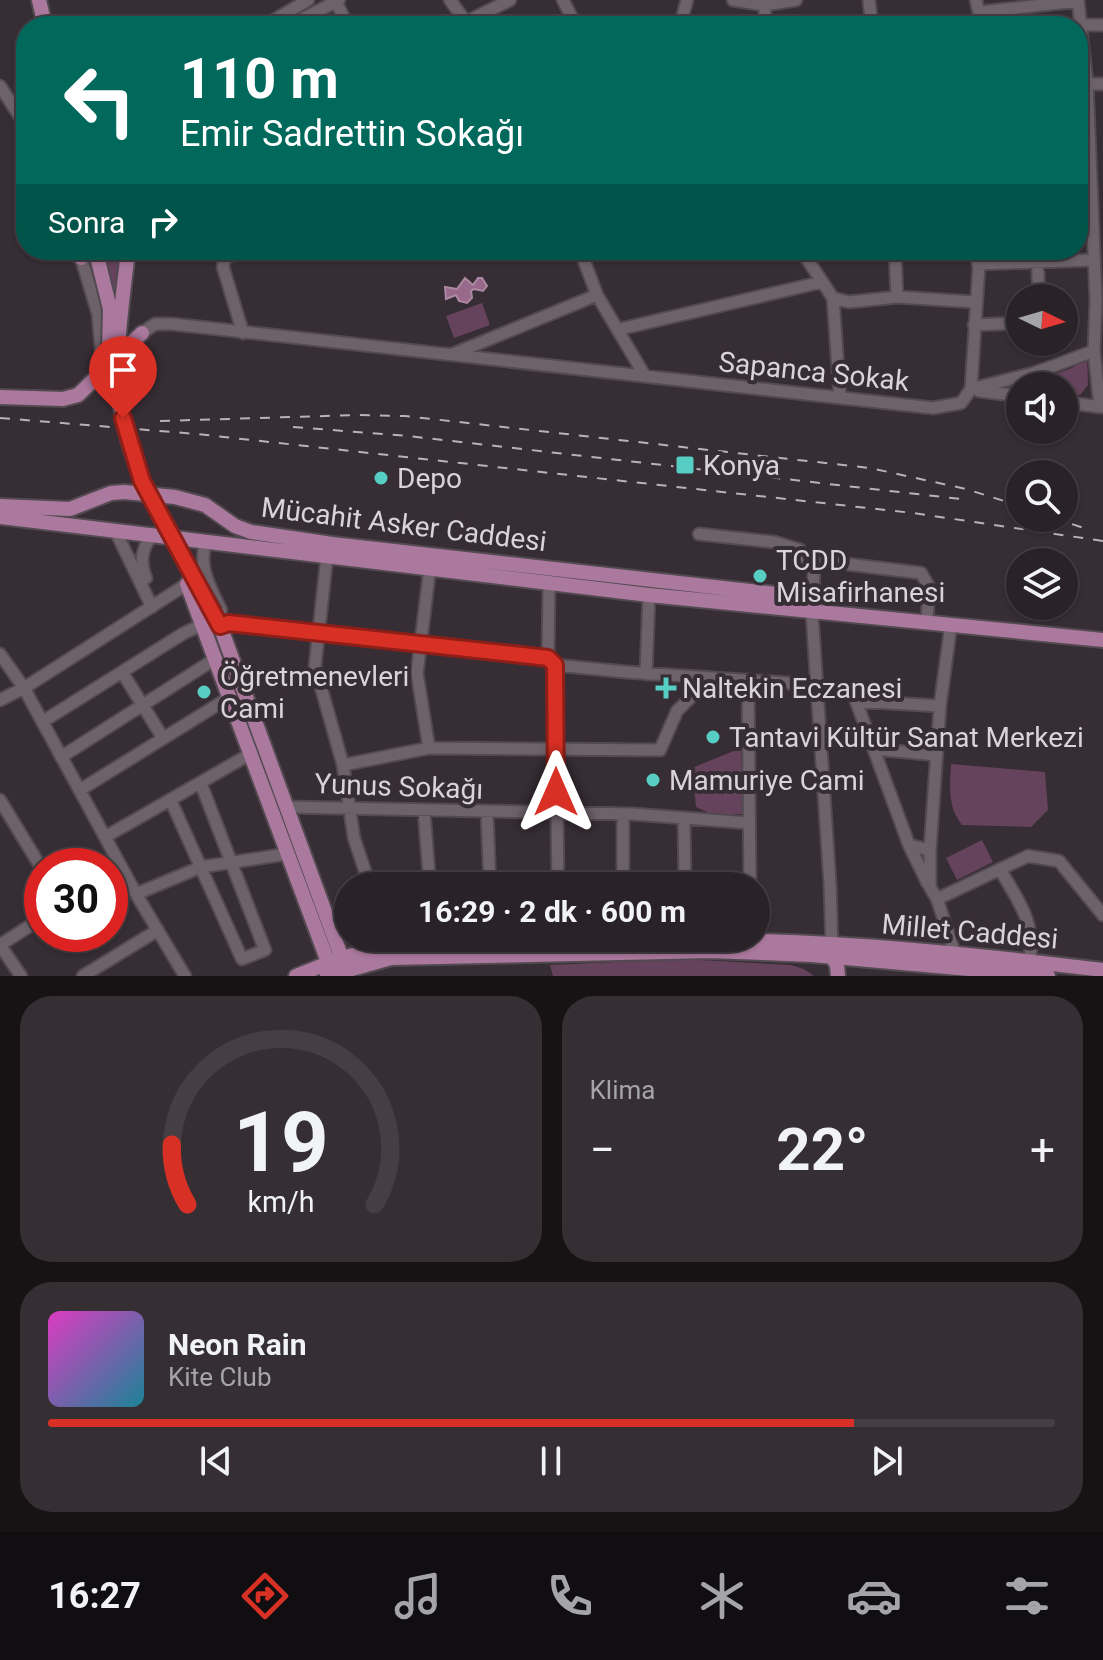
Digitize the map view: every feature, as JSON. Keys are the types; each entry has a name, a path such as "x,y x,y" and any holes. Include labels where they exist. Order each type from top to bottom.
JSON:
{"main road":[{"path":"91,260 110,309 110,388 119,440 140,497 187,584 287,854 327,941"},
{"path":"127,260 118,360 119,391 126,430 147,492 222,620 225,643 288,807 337,970"},
{"path":"0,397 70,398 84,390 142,333"},
{"name":"Mücahit Asker Caddesi","path":"0,517 70,509 102,496 124,492 175,497 205,505 235,526 251,532 812,605"},
{"path":"102,496 96,505 97,520 115,530"},
{"path":"0,497 35,514"},
{"name":"Mücahit Asker Caddesi","path":"0,506 115,530 327,556 649,595 812,605"},
{"path":"207,541 216,528 216,512"},
{"path":"0,525 35,514"},
{"path":"812,605 927,622 1103,640"},
{"path":"327,941 334,942"},
{"path":"300,974 316,960 327,941"},
{"path":"770,943 832,951"},
{"path":"770,951 832,951"},
{"path":"829,976 832,951"},
{"path":"832,951 838,976"},
{"name":"Millet Caddesi","path":"832,951 955,954 1103,970"},
{"name":"Millet Caddesi","path":"832,951 921,970 1048,976"},
{"path":"337,970 368,952"},
{"path":"300,974 337,970 377,952"},
{"path":"376,976 386,952"}],"street":[{"path":"281,16 308,0"},
{"path":"482,16 510,0"},
{"path":"733,0 764,3 796,0"},
{"path":"976,0 981,16"},
{"path":"980,12 1078,0"},
{"path":"309,16 338,1"},
{"path":"0,86 16,111"},
{"path":"1078,404 1102,407 1094,351 1100,301 1092,260 1088,175"},
{"path":"89,260 103,371"},
{"path":"224,260 223,267 243,333"},
{"path":"584,260 597,295 620,329 645,376"},
{"path":"808,260 833,298 840,397"},
{"path":"895,260 897,297"},
{"path":"979,260 971,389 1006,394"},
{"path":"1038,260 1039,284"},
{"path":"978,264 1092,260"},
{"path":"620,329 822,282"},
{"path":"449,356 597,295"},
{"path":"833,298 849,302 897,297 975,302"},
{"name":"Sapanca Sokak","path":"142,333 155,324 172,324 933,408 961,403 971,389 1034,373 1094,351"},
{"path":"974,325 1006,324"},
{"path":"115,530 157,603"},
{"path":"153,534 144,546 142,570 157,603"},
{"path":"699,534 774,542 800,550 814,570"},
{"path":"207,541 202,562 224,618 222,620 646,674 816,685"},
{"path":"327,556 315,666 343,765 354,838 365,872"},
{"path":"832,951 812,605 814,570 821,561 921,573 929,587 927,622"},
{"path":"429,748 417,673 430,567"},
{"path":"549,583 558,872"},
{"path":"0,700 24,688 187,584"},
{"path":"646,674 649,595"},
{"path":"930,887 940,706 951,624"},
{"path":"42,722 184,633 202,625"},
{"path":"0,654 24,688 111,848"},
{"path":"61,757 215,659"},
{"path":"122,672 163,738"},
{"path":"343,765 429,748 660,750 677,711 710,678"},
{"path":"748,680 750,872"},
{"path":"80,790 230,697"},
{"path":"940,706 856,701 909,845 937,899 955,954"},
{"path":"875,749 937,755"},
{"path":"105,837 252,753"},
{"path":"171,801 242,959 265,950 201,784"},
{"path":"0,800 29,848"},
{"name":"Yunus Sokağı","path":"288,807 623,814 749,823"},
{"path":"424,811 429,872"},
{"path":"487,812 489,872"},
{"path":"623,814 623,872"},
{"path":"684,819 685,872"},
{"path":"909,845 930,850"},
{"path":"136,894 201,867 287,854"},
{"path":"937,899 1028,856 1059,861 1103,915"},
{"path":"1000,869 1029,921 1030,961"},
{"path":"128,879 185,976"},
{"path":"21,976 0,945 24,930"},
{"path":"83,976 158,930"}],"shaded area":[{"path":"103,260 119,260 116,307"},
{"path":"465,278 473,285 478,278 482,278 487,286 483,291 471,291 472,298 467,303 459,301 456,295 446,299 445,287 457,289"},
{"path":"482,303 490,325 454,338 446,316"},
{"path":"1087,357 1088,385 1080,395 1078,372 1061,372"},
{"path":"741,748 743,814 711,814 696,807 692,768"},
{"path":"951,764 1045,772 1048,810 1031,827 962,825 952,803"},
{"path":"982,840 993,862 957,880 946,858"},
{"path":"681,959 791,965 814,976 553,976 550,965"}],"railway":[{"path":"160,421 405,416 870,468 966,489 1006,502"},
{"path":"0,418 197,434 913,513 1103,541"},
{"path":"293,427 408,436 969,500"},
{"path":"1078,526 1087,529"}],"place":[{"name":"Konya","path":"685,465"},
{"name":"Depo","path":"381,478"},
{"name":"TCDD Misafirhanesi","path":"760,576"},
{"name":"Naltekin Eczanesi","path":"666,688"},
{"name":"Öğretmenevleri Cami","path":"204,692"},
{"name":"Tantavi Kültür Sanat Merkezi","path":"713,737"},
{"name":"Mamuriye Cami","path":"653,780"}],"route":[{"path":"123,418 142,481 220,626 229,623 548,658 555,665 556,792"}]}
